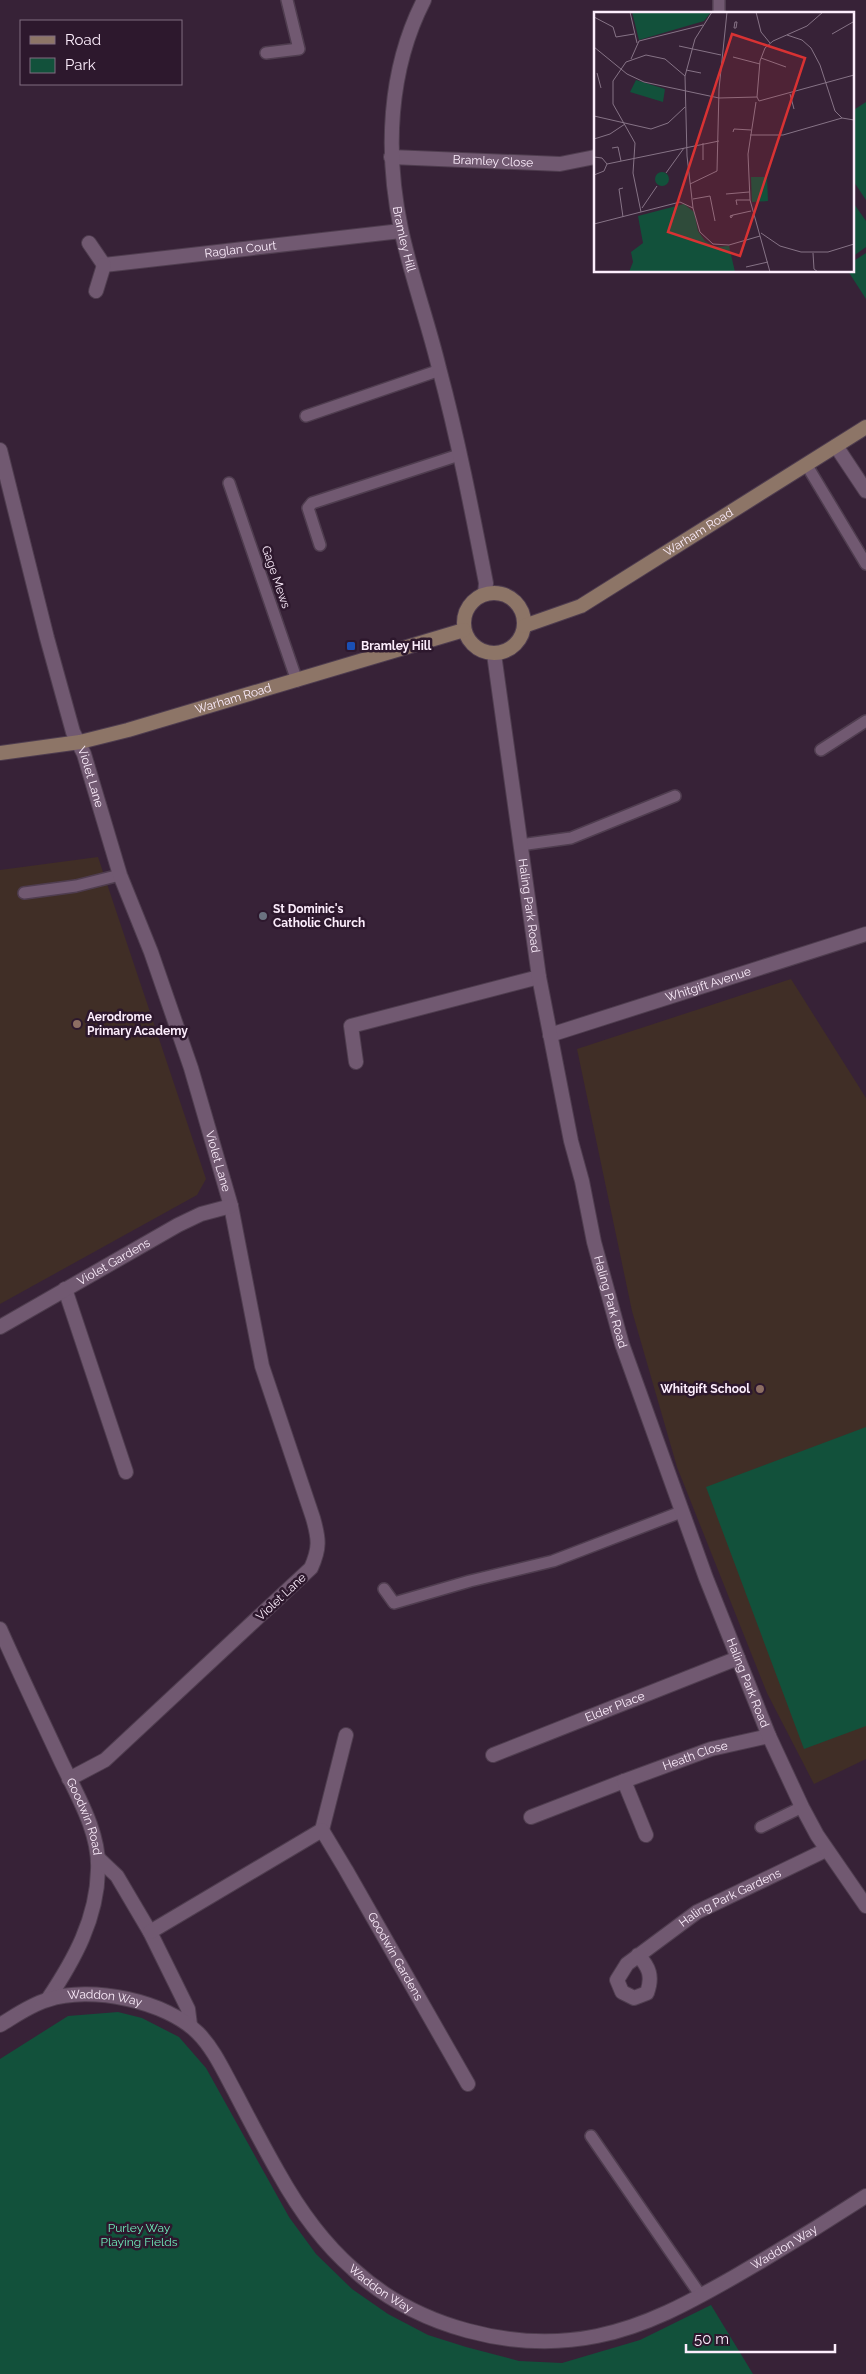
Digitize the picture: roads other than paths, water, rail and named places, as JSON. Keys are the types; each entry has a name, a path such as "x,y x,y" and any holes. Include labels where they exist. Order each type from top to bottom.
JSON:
{"main road":[{"name":"Warham Road","path":"524,626 581,606 866,427"},
{"path":"496,593 510,597 519,606 524,626 519,640 509,650 494,654 481,651 470,642 464,630 464,619 470,604 485,594 496,593"},
{"name":"Warham Road","path":"0,753 80,742 128,730 464,630"}],"street":[{"name":"Bramley Hill","path":"424,0 408,38 398,77 392,118 391,157 395,199 401,231 440,370 460,454 486,583 485,594"},
{"name":"Bramley Close","path":"391,157 560,164 594,157"},
{"name":"Raglan Court","path":"104,264 401,231"},
{"path":"89,243 104,264 96,291"},
{"path":"836,446 866,492"},
{"name":"Violet Lane","path":"0,450 47,638 73,732 80,742 120,875 150,952 191,1068 231,1206 262,1366 313,1518 318,1535 319,1551 306,1574 105,1760 69,1779"},
{"name":"Haling Park Road","path":"494,654 539,977 570,1141 622,1344 681,1512 769,1736 802,1807 826,1850 866,1906"},
{"name":"Whitgift Avenue","path":"550,1035 866,934"},
{"path":"356,1062 351,1026 539,977"},
{"name":"Violet Gardens","path":"0,1326 192,1218 231,1206"},
{"path":"65,1289 126,1472"},
{"name":"Goodwin Road","path":"0,1629 94,1837 98,1858 117,1876 150,1932 188,2009 190,2025"},
{"name":"Elder Place","path":"493,1755 738,1658"},
{"path":"150,1932 322,1830 346,1735"},
{"name":"Heath Close","path":"531,1817 712,1749 769,1736"},
{"path":"624,1781 646,1835"},
{"name":"Goodwin Gardens","path":"322,1830 468,2084"},
{"name":"Haling Park Gardens","path":"638,1955 708,1906 826,1850"},
{"path":"48,1999 76,1953 88,1926 98,1880 98,1858"},
{"name":"Waddon Way","path":"0,2025 48,1999 89,1994 118,1997 153,2007 190,2025 203,2038 216,2057 278,2173 315,2229 355,2272 398,2302 435,2319 486,2335 541,2342 583,2339 611,2333 654,2319 701,2296 789,2245 866,2196"}],"lane":[{"path":"266,53 300,49 287,0"},
{"path":"306,416 440,370"},
{"path":"320,545 308,508 312,503 460,454"},
{"path":"806,464 866,564"},
{"name":"Gage Mews","path":"229,483 297,680"},
{"path":"821,750 866,721"},
{"path":"520,845 571,838 676,796"},
{"path":"24,893 76,886 120,875"},
{"path":"384,1589 394,1603 470,1580 553,1561 681,1512"},
{"path":"761,1827 802,1807"},
{"path":"591,2136 701,2296"}],"place":[{"name":"Bramley Hill","path":"351,646"},
{"name":"St Dominic's Catholic Church","path":"263,916"},
{"name":"Aerodrome Primary Academy","path":"77,1024"},
{"name":"Whitgift School","path":"760,1389"}],"park label":[{"name":"Purley Way Playing Fields","path":"139,2235"}]}
